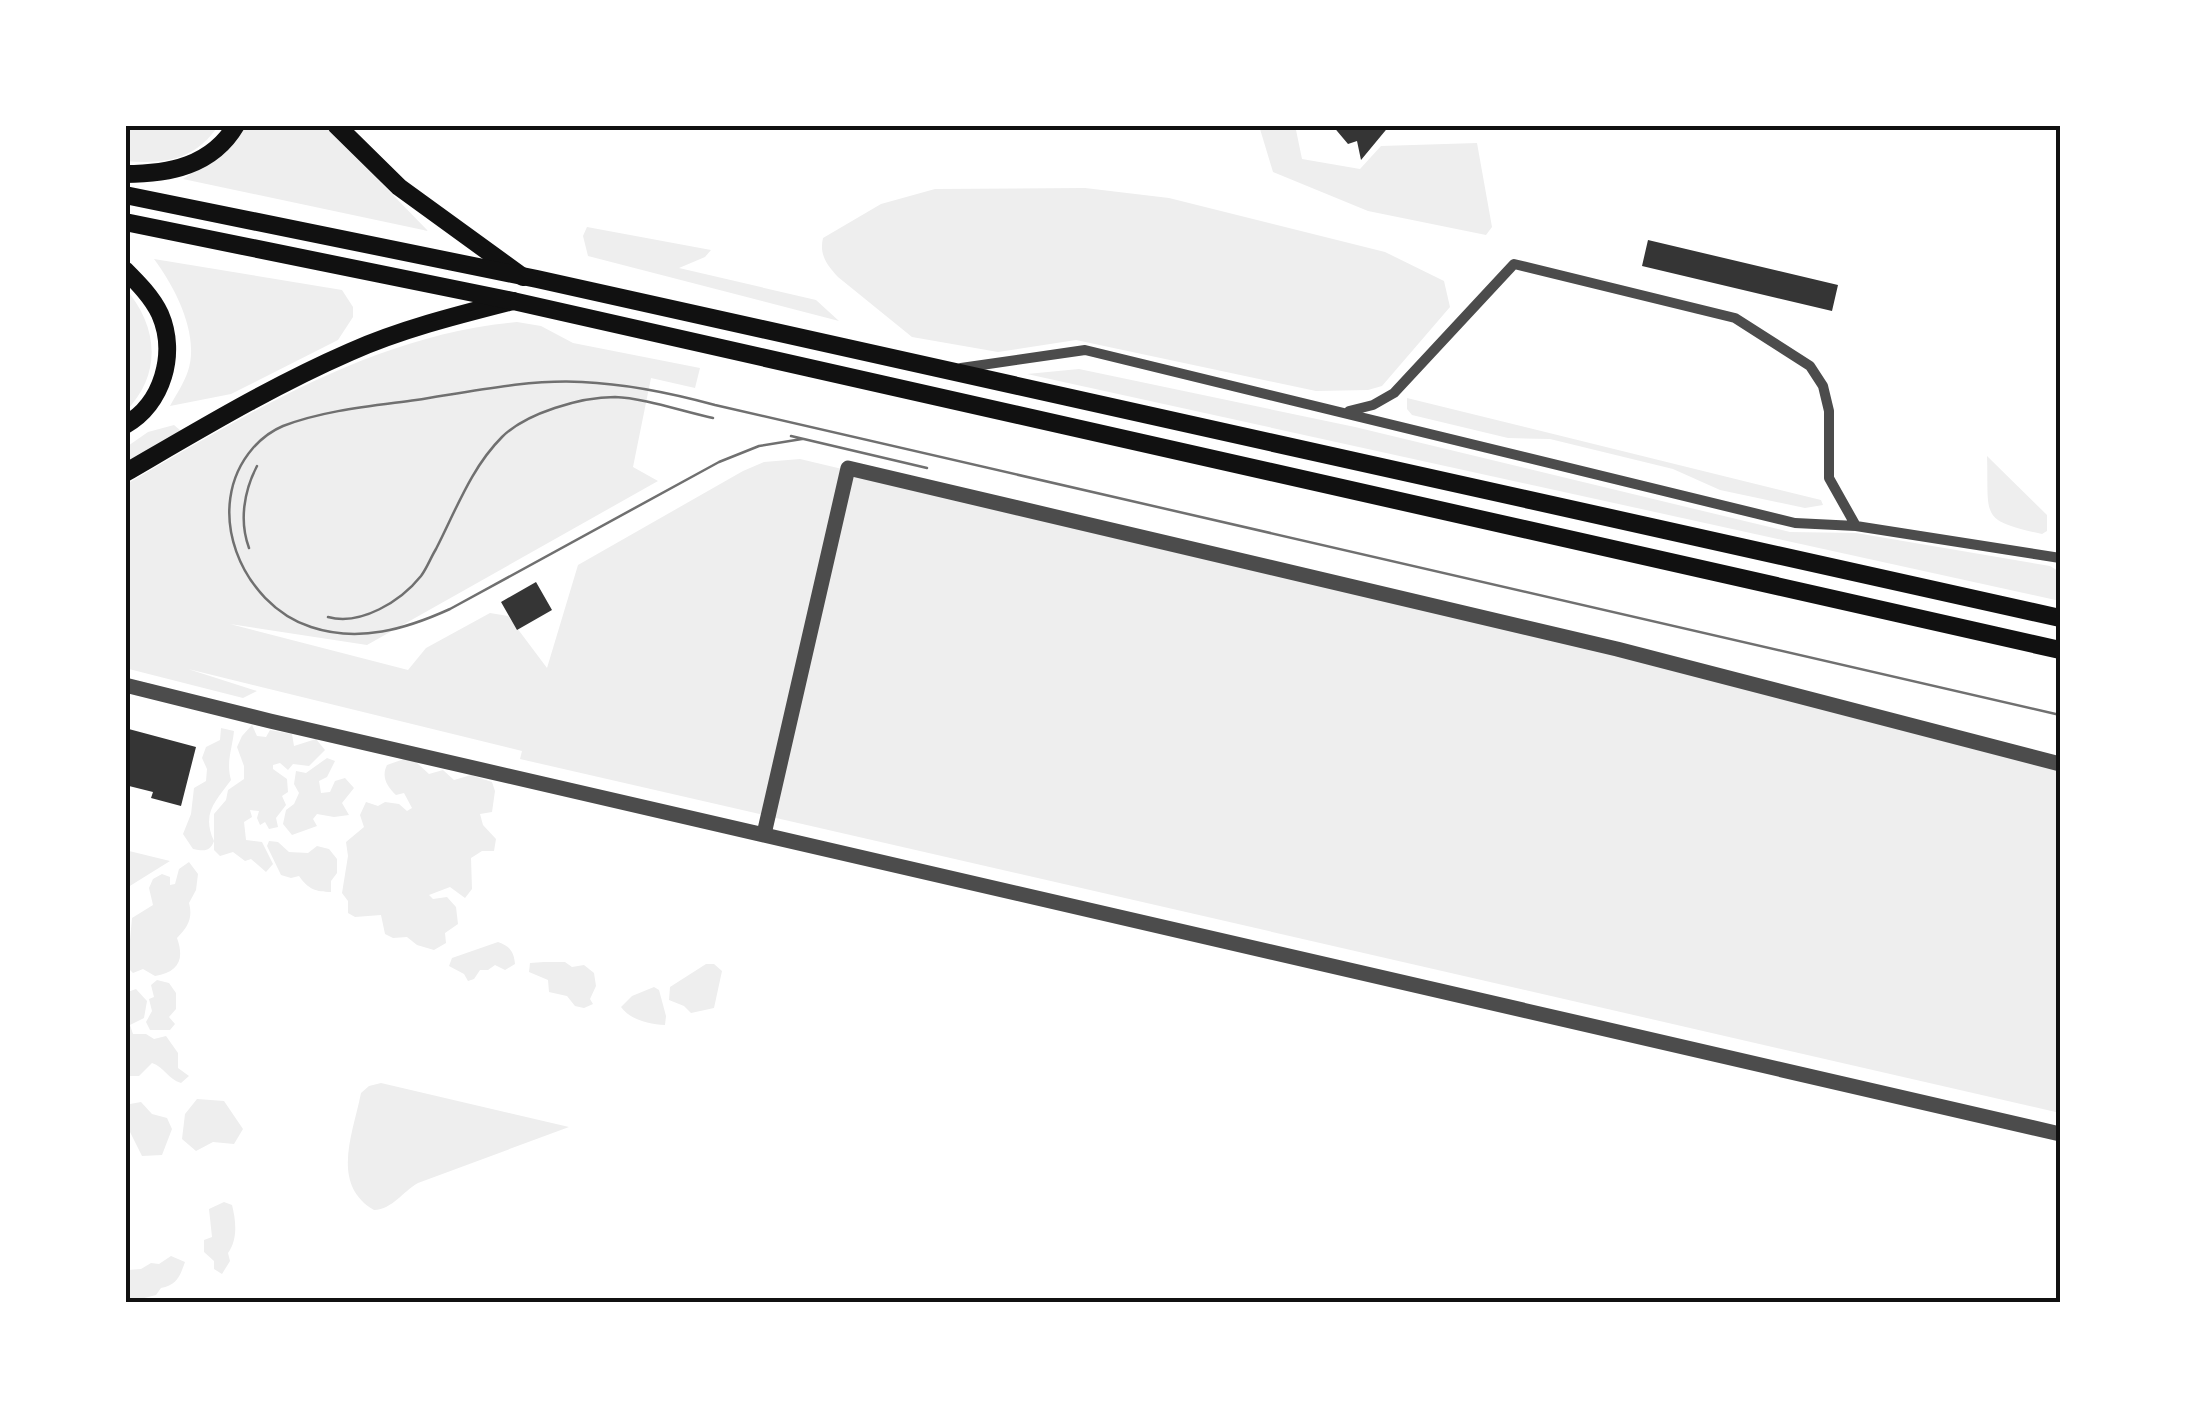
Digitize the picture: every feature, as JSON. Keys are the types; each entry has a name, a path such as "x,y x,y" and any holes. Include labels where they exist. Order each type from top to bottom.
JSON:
{"main road":[{"path":"125,174 157,174 190,166 221,145 236,125"},
{"path":"336,125 399,187 524,277"},
{"path":"125,194 524,277 2060,618"},
{"path":"125,222 513,301 2060,650"},
{"path":"125,270 160,314 167,352 167,366 155,397 125,426"},
{"path":"125,472 267,392 352,351 403,332 513,301"}],"street":[{"path":"1343,412 1373,405 1394,394 1514,264 1735,318 1810,366 1823,386 1828,411 1829,478 1856,526"},
{"path":"946,370 1085,350 1795,523 1856,526 2060,558"},
{"path":"764,834 848,468 1617,649 2060,764"},
{"path":"125,685 2060,1134"}],"shaded area":[{"path":"125,125 219,125 189,153 139,162 125,161"},
{"path":"245,125 325,125 428,231 183,179 230,148"},
{"path":"1264,125 1295,125 1302,159 1360,169 1381,146 1477,143 1492,227 1486,235 1368,211 1273,172 1260,129"},
{"path":"1085,188 1169,198 1385,252 1444,281 1450,307 1382,386 1316,391 1076,340 998,352 912,337 838,277 823,255 823,238 881,204 935,189"},
{"path":"587,227 711,250 705,257 679,268 816,300 839,321 588,256 583,236"},
{"path":"154,259 342,290 353,307 353,317 338,340 231,394 170,406 188,371 191,342 177,297"},
{"path":"125,288 144,318 152,350 146,382 125,412"},
{"path":"517,322 541,326 573,343 700,368 695,388 651,378 633,467 658,481 367,645 230,624 408,670 426,648 490,613 508,616 547,668 578,565 743,471 764,462 800,459 2060,758 2060,1113 520,759 522,751 188,669 257,691 243,698 125,668 125,485 265,406 362,361 412,343"},
{"path":"1079,369 1355,427 1790,532 1856,533 2050,566 2060,572 2060,601 1027,374"},
{"path":"1407,398 1821,500 1823,505 1805,508 1720,490 1673,469 1550,439 1508,438 1412,415 1407,409"},
{"path":"174,425 181,431 125,465 125,448 148,432"},
{"path":"1987,456 2047,515 2047,531 2042,534 1997,520 1989,504"},
{"path":"252,725 257,736 266,737 270,730 292,734 294,746 316,739 325,750 309,766 293,764 288,770 280,763 273,765 287,779 288,792 282,796 286,805 276,818 278,827 269,829 265,822 260,825 259,811 250,810 252,817 244,822 246,840 262,842 273,864 266,872 251,859 245,861 233,852 220,856 214,850 214,814 226,800 228,790 244,779 237,747"},
{"path":"221,728 234,731 229,762 231,780 210,815 214,841 211,847 193,849 183,834 191,814 194,788 206,781 207,769 202,758 206,747 220,740"},
{"path":"327,758 335,761 327,777 319,781 321,793 330,792 335,781 345,778 354,788 342,803 349,815 317,814 313,819 317,826 292,835 283,824 286,810 299,793 294,784 296,771 306,773"},
{"path":"404,759 416,762 429,774 443,770 454,780 471,775 492,782 495,791 492,812 480,814 483,825 496,839 494,851 482,851 471,858 472,889 465,898 450,887 429,895 433,899 447,897 456,907 458,924 445,933 446,943 434,950 407,937 385,934 381,915 355,917 348,913 348,901 342,893 348,856 346,842 364,827 360,815 366,802 378,806 385,802 399,804 407,811 412,808 404,793 396,795 385,777 387,765"},
{"path":"269,841 278,842 289,852 308,853 317,846 329,849 337,859 331,892 313,889 299,876 281,875 267,846"},
{"path":"125,850 170,861 125,889"},
{"path":"189,862 198,874 189,903 189,922 177,938 178,964 155,976 143,969 133,973 125,965 132,918 153,905 149,888 153,879 162,874 170,877 170,885 175,884 179,869"},
{"path":"498,942 514,956 515,964 505,970 495,965 480,970 468,981 464,974 449,966 452,958"},
{"path":"565,962 572,967 584,965 594,973 596,986 590,999 593,1004 575,1006 567,996 549,992 548,980 529,972 530,963"},
{"path":"706,964 714,964 722,971 714,1008 691,1013 669,1000 670,987"},
{"path":"157,980 169,983 176,993 176,1009 169,1017 175,1024 170,1030 150,1030 146,1022 152,1011 149,999 154,997 151,985"},
{"path":"654,987 659,990 665,1025 640,1021 621,1007 632,996"},
{"path":"136,989 147,1001 144,1018 130,1025 133,1034 146,1034 154,1039 166,1036 178,1053 178,1068 189,1076 181,1083 152,1063 139,1076 125,1076 125,993"},
{"path":"381,1083 569,1127 418,1183 392,1203 374,1210 352,1187 348,1157 361,1093"},
{"path":"197,1099 224,1101 243,1129 234,1144 213,1142 196,1151 182,1139 185,1114"},
{"path":"141,1102 152,1114 167,1118 172,1129 162,1155 142,1156 125,1122 130,1104"},
{"path":"224,1202 232,1205 235,1230 228,1253 230,1261 222,1274 214,1269 214,1261 204,1252 204,1240 212,1237 209,1209"},
{"path":"171,1256 185,1262 174,1282 156,1295 125,1303 125,1266 128,1270 141,1269"}],"building":[{"path":"1332,125 1390,125 1361,160 1357,141 1348,144"},
{"path":"1648,240 1838,285 1832,311 1642,266"},
{"path":"536,582 552,610 517,630 501,602"},
{"path":"125,728 196,747 181,806 151,798 153,792 125,785"}],"tram line":[{"path":"802,439 759,446 719,462 450,609 382,632 329,632 286,615 265,598 248,576 230,525 230,498 238,472 256,445 283,426 349,409 499,387 541,382 616,385 682,397 2060,715"},
{"path":"328,617 367,615 413,585 425,570 481,462 502,437 525,421 571,403 615,397 713,418"},
{"path":"791,436 927,468"},
{"path":"249,548 244,506 257,466"}]}
